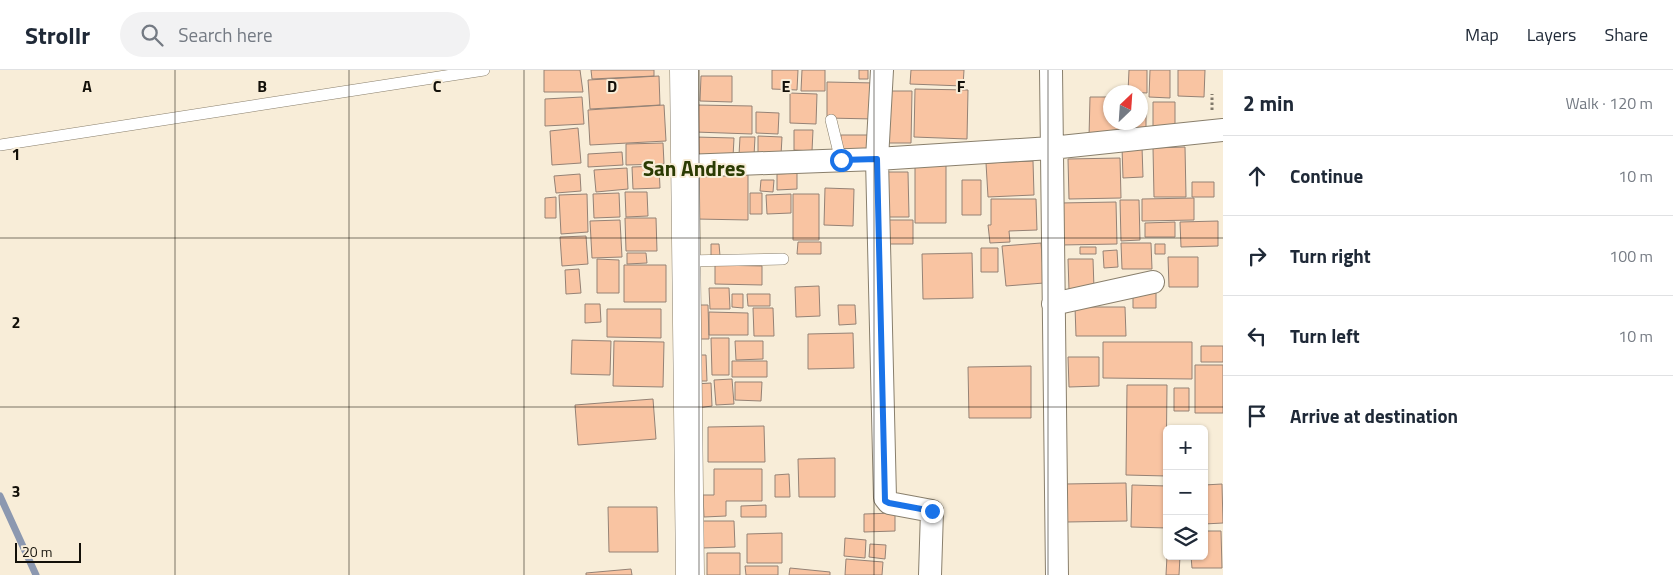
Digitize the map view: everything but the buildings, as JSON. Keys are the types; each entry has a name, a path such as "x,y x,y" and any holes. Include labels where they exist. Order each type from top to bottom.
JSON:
{"street":[{"path":"684,70 690,575"},
{"path":"882,70 877,159 885,498 889,503 932,511 930,575"},
{"path":"1051,70 1057,575"},
{"path":"684,166 877,159 1051,148 1223,130"},
{"path":"1053,304 1153,282"}],"lane":[{"path":"0,145 484,70"},
{"path":"831,120 841,160"},
{"path":"685,261 783,259"}],"waterway":[{"path":"0,496 36,575"}],"district":[{"name":"San Andres","path":"694,168"}],"route":[{"path":"841,160 877,159 885,501 887,503 932,511"}]}
